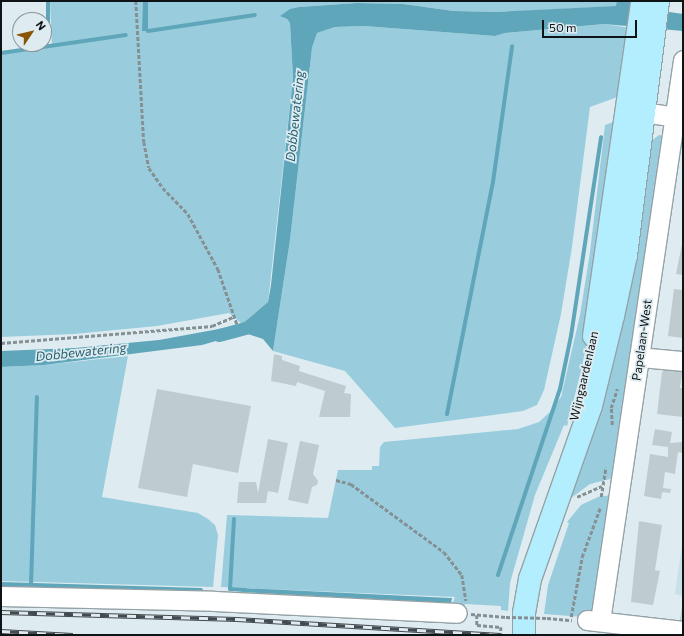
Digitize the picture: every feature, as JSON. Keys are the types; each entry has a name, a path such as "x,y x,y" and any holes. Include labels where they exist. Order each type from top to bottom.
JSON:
{"main road":[{"path":"635,111 649,4"},
{"name":"Wijngaardenlaan","path":"509,626 526,553 567,442 584,384 635,111"},
{"name":"Wijngaardenlaan","path":"524,635 524,613 532,571 586,421 601,368 626,255 635,111"}],"street":[{"name":"Papelaan-West","path":"586,620 639,357 679,117 683,60"},
{"path":"635,111 679,117"},
{"path":"639,357 683,361"},
{"path":"1,596 215,594 462,606"},
{"path":"586,620 683,631"}],"path":[{"path":"136,1 136,33 140,50 144,142 149,168 163,188 188,214 218,268 237,324"},
{"path":"1,343 212,326 235,316"},
{"path":"336,480 351,484 444,552 462,575 462,606 477,615 509,626 547,618 586,620 582,557 601,503 602,486"},
{"path":"477,615 477,625 501,627 501,635"}],"shaded area":[{"path":"50,1 623,1 623,6 495,12 454,11 403,4 357,3 299,7 281,16 287,19 290,23 293,78 268,302 242,324 229,313 157,326 74,334 1,337 1,54 16,52 52,52 52,12 50,12"},
{"path":"604,24 631,28 623,95 590,107 572,247 561,314 544,390 537,405 523,411 395,428 345,371 273,351 290,240 312,48 317,33 335,27 364,26 495,36 505,33"},
{"path":"619,120 594,307 581,371 567,426 564,425 535,495 510,583 508,611 501,610 501,606 465,604 463,609 452,606 455,597 221,587 227,515 328,518 338,470 372,470 372,466 379,466 380,447 384,442 518,429 539,422 550,412 561,397 580,315 590,252 605,125"},
{"path":"659,135 663,136 614,478 590,484 567,501 651,141"},
{"path":"128,356 102,497 198,513 208,519 215,525 218,535 213,587 1,581 1,367 44,365"},
{"path":"612,495 592,612 583,617 544,614 548,585 569,523 567,522 581,505 598,497"},
{"path":"683,538 683,596 675,594"}],"water":[{"path":"143,1 148,1 148,31 142,31"},
{"path":"617,1 630,1 630,6 683,14 683,31 604,24 505,33 495,36 364,26 335,27 317,33 312,48 290,240 273,351 263,339 245,333 242,324 268,302 271,285 293,78 290,23 287,19 280,16 290,9 299,7 357,3 403,4 454,11 495,12 616,6"},
{"path":"235,326 237,335 202,345 44,365 1,367 1,351 75,348 159,340"},
{"path":"241,588 452,598 451,603 242,592"}],"building":[{"path":"683,239 683,275 676,274"},
{"path":"674,289 683,290 683,338 668,336"},
{"path":"274,354 282,356 282,360 300,366 299,371 346,386 344,393 351,394 350,417 319,417 325,391 297,382 296,386 271,381"},
{"path":"678,368 683,369 680,388 683,388 683,417 657,414 662,372 665,369 678,371"},
{"path":"157,389 251,406 238,473 193,464 187,497 138,488"},
{"path":"655,429 672,432 670,443 683,442 683,453 678,452 675,474 665,472 663,488 671,489 670,493 662,492 661,499 644,496 650,454 668,457 668,447 652,445"},
{"path":"268,439 288,443 278,493 268,491 266,503 237,503 239,482 256,482 258,493"},
{"path":"300,441 319,445 313,474 318,481 317,485 312,487 308,504 288,500"},
{"path":"639,521 662,525 655,570 660,571 653,605 631,602"},
{"path":"682,606 683,620 680,620"}],"waterway":[{"path":"48,1 48,12"},
{"path":"148,31 255,15"},
{"path":"1,53 126,35"},
{"path":"447,414 493,182 512,46"},
{"path":"498,575 560,389 571,336 601,137"},
{"name":"Dobbewatering","path":"219,335 260,324"},
{"path":"31,585 37,397"},
{"path":"234,519 230,589 245,590"},
{"path":"1,584 201,590"}],"railway":[{"path":"1,612 237,619 501,635"},
{"path":"1,631 73,635"}]}
